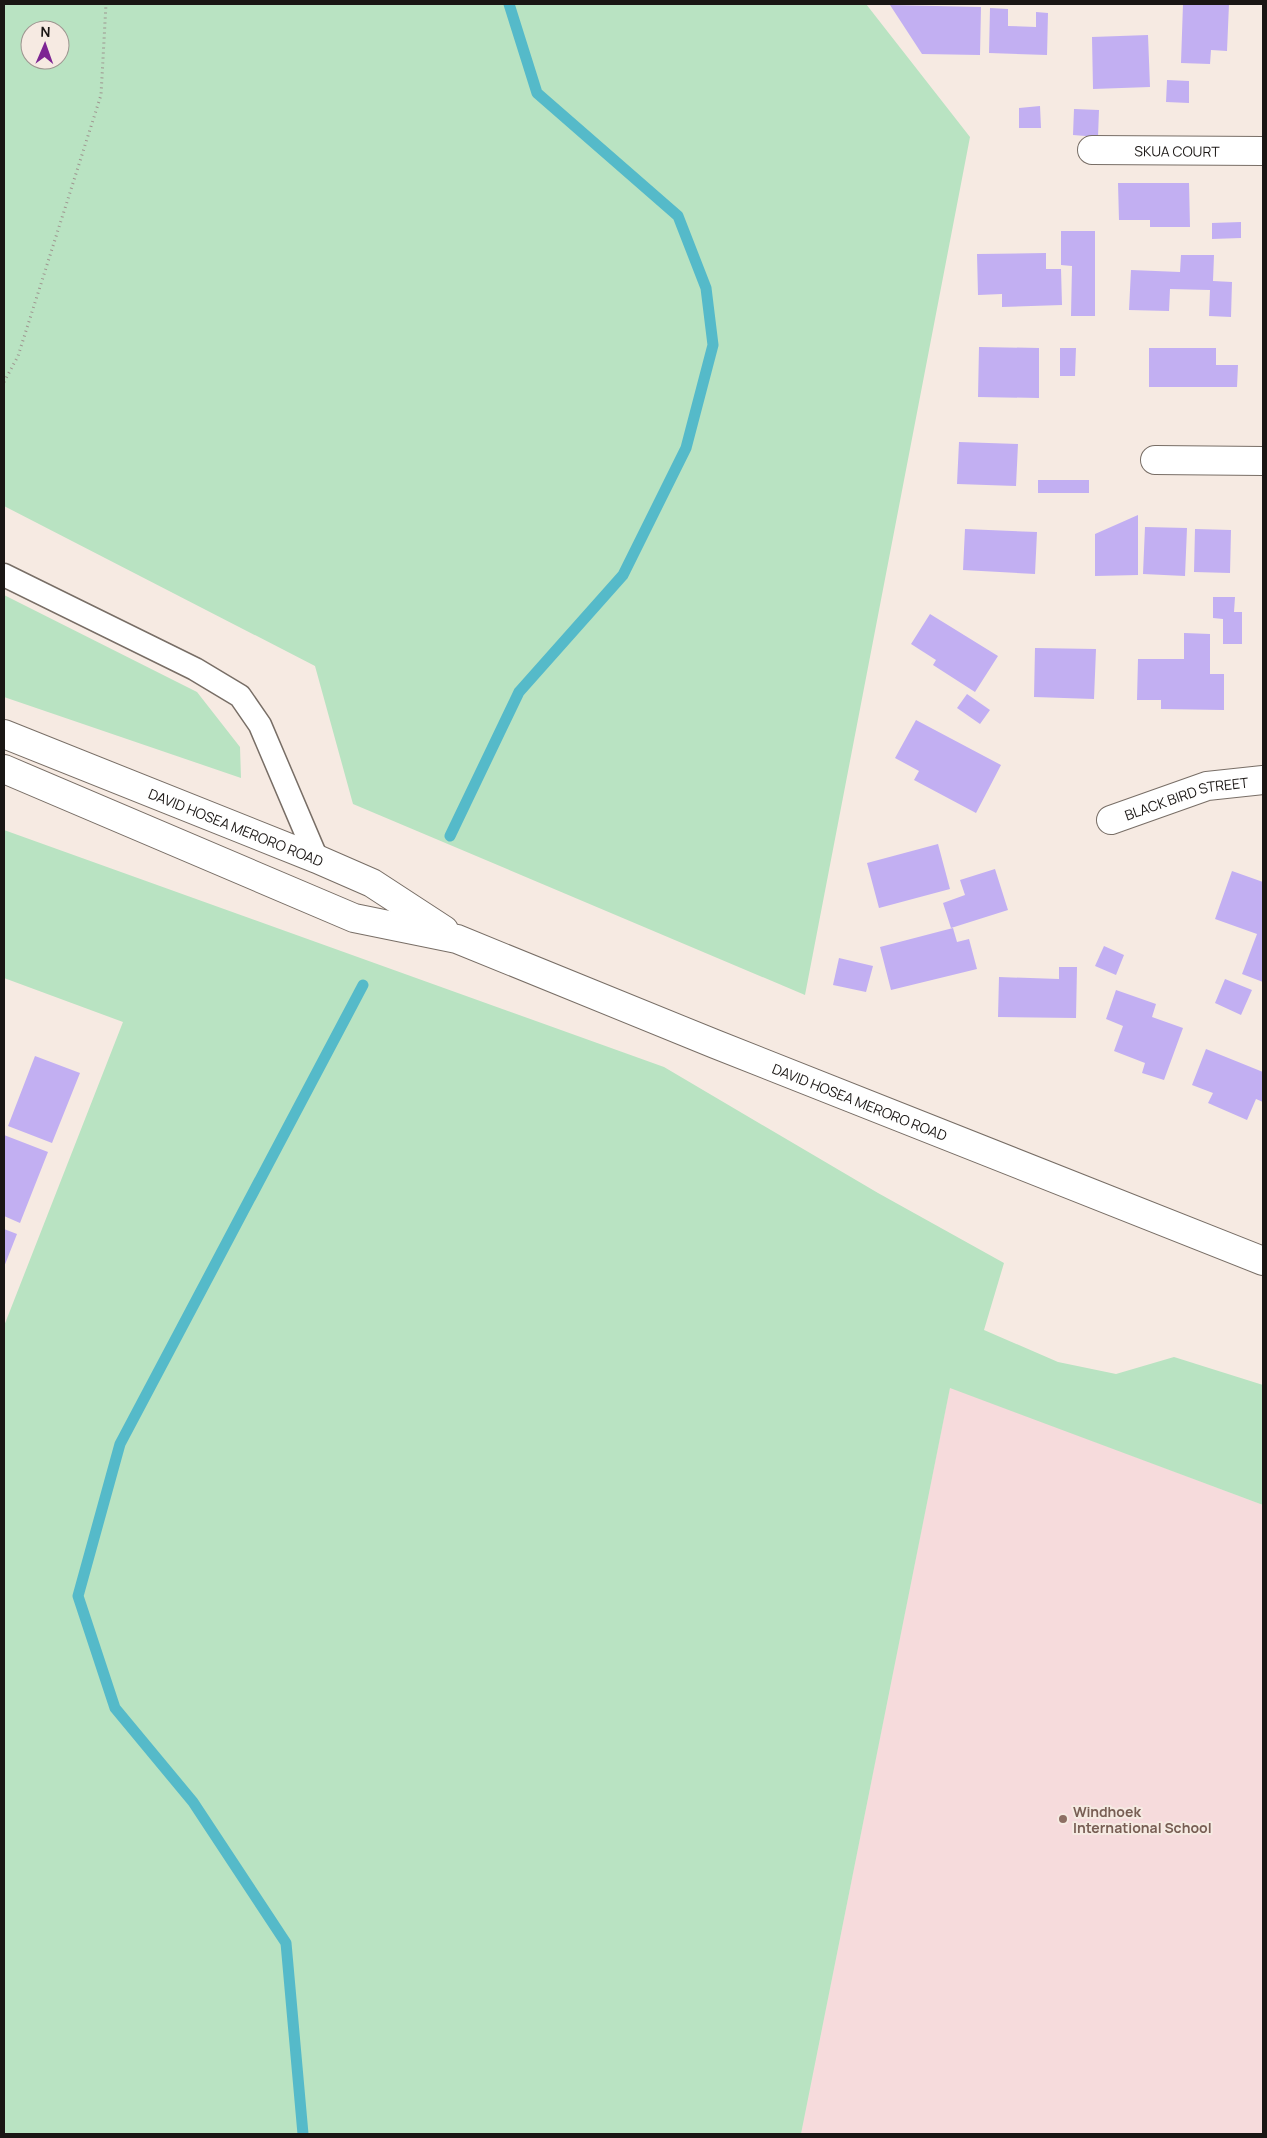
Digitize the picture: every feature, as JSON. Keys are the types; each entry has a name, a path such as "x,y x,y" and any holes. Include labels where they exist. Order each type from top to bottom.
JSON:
{"main road":[{"name":"SKUA COURT","path":"1092,150 1263,151"},
{"path":"1155,460 1263,461"},
{"name":"DAVID HOSEA MERORO ROAD","path":"4,734 317,859 372,883 457,939"},
{"name":"DAVID HOSEA MERORO ROAD","path":"9,773 354,918 457,939 1263,1261"},
{"name":"BLACK BIRD STREET","path":"1111,820 1207,786 1263,780"}],"lane":[{"path":"4,575 195,669 240,696 260,725 317,859"}],"path":[{"path":"4,382 18,356 101,95 106,4"}],"shaded area":[{"name":"Windhoek International School","path":"950,1387 1263,1505 1263,2134 801,2134"}],"green space":[{"path":"4,4 866,4 970,137 805,995 353,804 315,666 4,506"},
{"path":"4,595 197,692 240,747 241,778 4,697"},
{"path":"4,830 664,1067 878,1193 1004,1263 984,1330 1058,1362 1116,1374 1174,1357 1263,1385 1263,1505 950,1388 801,2134 4,2134 4,1326 123,1022 4,978"}],"building":[{"path":"1183,4 1229,4 1227,51 1211,50 1210,64 1181,63"},
{"path":"890,5 981,7 980,55 922,54"},
{"path":"990,8 1008,9 1008,26 1036,27 1036,12 1048,13 1047,55 989,53"},
{"path":"1148,35 1150,87 1093,89 1092,37"},
{"path":"1167,80 1189,81 1189,103 1166,102"},
{"path":"1040,106 1041,128 1019,128 1019,108"},
{"path":"1074,109 1099,110 1098,137 1073,135"},
{"path":"1118,183 1189,183 1190,227 1150,227 1150,220 1119,220"},
{"path":"1241,222 1241,238 1212,239 1212,223"},
{"path":"1061,231 1095,231 1095,316 1071,316 1072,266 1061,265"},
{"path":"1046,253 1046,269 1061,269 1062,305 1002,307 1002,294 978,295 977,254"},
{"path":"1181,255 1214,255 1213,281 1232,282 1231,317 1209,316 1210,290 1170,289 1169,311 1129,310 1131,270 1180,272"},
{"path":"979,347 1039,348 1039,398 978,397"},
{"path":"1060,348 1076,348 1075,376 1060,376"},
{"path":"1149,348 1216,348 1216,365 1238,365 1237,387 1149,387"},
{"path":"959,442 1018,444 1016,486 957,484"},
{"path":"1038,480 1089,480 1089,493 1038,493"},
{"path":"1138,515 1138,575 1095,576 1095,534"},
{"path":"1145,527 1187,528 1185,576 1143,574"},
{"path":"965,529 1037,532 1035,574 963,570"},
{"path":"1195,529 1231,530 1230,573 1194,572"},
{"path":"1213,597 1235,597 1234,612 1242,612 1242,644 1223,644 1223,619 1213,618"},
{"path":"930,614 998,656 975,692 933,665 936,660 911,644"},
{"path":"1184,633 1210,634 1210,674 1224,674 1224,710 1161,709 1161,700 1137,700 1138,659 1184,659"},
{"path":"1035,648 1096,649 1094,699 1034,697"},
{"path":"967,694 990,710 980,724 957,708"},
{"path":"916,720 1001,765 976,813 914,780 919,771 895,758"},
{"path":"938,844 950,889 879,908 867,863"},
{"path":"995,869 1008,910 951,928 943,903 965,895 960,880"},
{"path":"1232,871 1263,882 1263,982 1242,974 1257,934 1215,919"},
{"path":"953,928 957,942 969,939 977,969 891,990 880,947"},
{"path":"1104,946 1124,955 1116,975 1095,966"},
{"path":"839,958 873,966 866,992 833,985"},
{"path":"1059,967 1077,967 1076,1018 998,1017 999,977 1059,979"},
{"path":"1225,979 1252,990 1241,1015 1215,1003"},
{"path":"1116,990 1156,1004 1152,1017 1183,1028 1164,1080 1142,1073 1145,1063 1114,1051 1123,1026 1106,1019"},
{"path":"1206,1049 1263,1072 1263,1102 1256,1099 1247,1120 1208,1103 1213,1093 1192,1085"},
{"path":"35,1056 80,1073 52,1143 8,1126"},
{"path":"4,1135 48,1152 20,1223 4,1216"},
{"path":"4,1229 17,1234 4,1267"}],"waterway":[{"path":"450,836 519,692 623,575 686,448 713,345 706,288 678,216 537,93 509,4"},
{"path":"303,2134 286,1943 193,1802 115,1708 78,1596 120,1444 363,985"}],"place":[{"name":"Windhoek International School","path":"1063,1819"}]}
